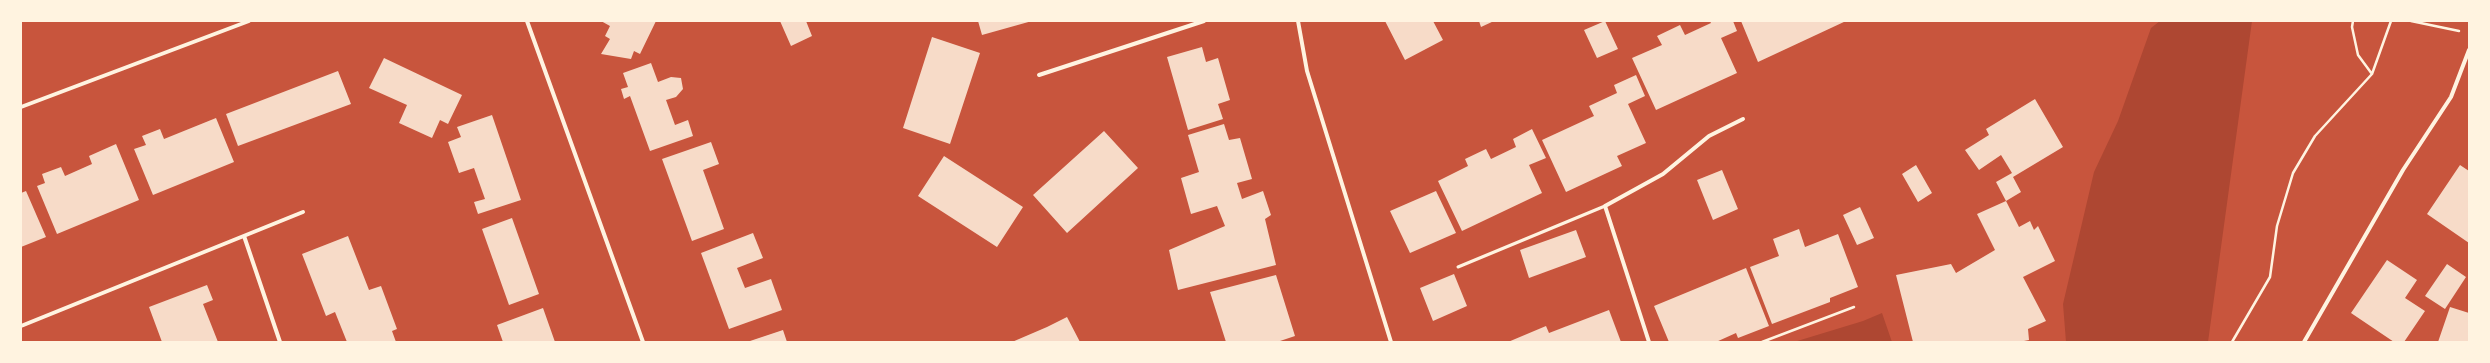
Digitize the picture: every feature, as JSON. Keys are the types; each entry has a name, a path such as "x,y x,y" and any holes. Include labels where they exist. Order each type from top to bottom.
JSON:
{"street":[{"path":"21,107 249,21"},
{"path":"527,21 643,342"},
{"path":"1040,75 1204,21"},
{"path":"1298,21 1307,71 1391,342"},
{"path":"2305,342 2403,170 2451,97 2469,50"},
{"path":"1649,342 1605,206 1663,174 1709,136 1743,120"},
{"path":"21,326 303,212"},
{"path":"244,236 280,342"}],"lane":[{"path":"1458,267 1605,206"}],"path":[{"path":"2354,21 2352,27 2358,55 2372,74"},
{"path":"2232,342 2270,277 2277,226 2293,173 2315,136 2372,74 2391,21"},
{"path":"2411,21 2462,32"},
{"path":"1762,342 1854,307"}],"shaded area":[{"path":"2160,21 2252,21 2208,342 2066,342 2063,304 2094,172 2118,121 2151,28"},
{"path":"1882,313 1892,342 1794,342 1863,321"}],"building":[{"path":"601,21 656,21 640,54 634,51 631,59 601,54 610,39 605,36 610,26"},
{"path":"780,21 806,21 812,36 791,46"},
{"path":"978,21 1032,21 982,35"},
{"path":"1385,21 1433,21 1443,40 1405,60"},
{"path":"1479,21 1494,21 1481,27"},
{"path":"1605,21 1618,49 1597,58 1584,30"},
{"path":"1710,21 1733,21 1737,31 1721,38 1737,73 1656,110 1632,58 1662,45 1657,36 1680,25 1685,35 1711,23"},
{"path":"1741,21 1846,21 1758,62"},
{"path":"932,37 980,53 950,144 903,128"},
{"path":"1202,47 1206,62 1218,58 1230,100 1218,104 1223,119 1188,130 1167,57"},
{"path":"384,58 462,95 448,124 440,120 432,138 399,123 407,105 369,88"},
{"path":"651,63 658,82 671,77 681,78 683,89 676,97 666,100 675,125 688,120 693,136 650,151 630,96 624,99 621,89 628,87 623,73"},
{"path":"338,71 351,104 238,146 226,114"},
{"path":"1636,75 1645,96 1628,104 1646,143 1617,156 1622,166 1566,192 1542,140 1594,116 1589,106 1617,93 1614,85"},
{"path":"2035,99 2063,147 2013,177 2021,192 2006,201 1996,182 2012,173 2001,155 1979,170 1965,150 1989,135 1986,129"},
{"path":"492,115 521,200 478,214 474,202 485,199 474,168 459,173 448,142 461,137 457,127"},
{"path":"216,118 234,162 153,195 134,149 146,145 142,136 160,129 164,139"},
{"path":"1224,124 1229,140 1240,138 1252,179 1237,183 1242,199 1263,191 1271,215 1265,219 1276,265 1178,290 1169,250 1225,226 1217,206 1191,214 1181,178 1199,172 1188,135"},
{"path":"1532,129 1546,158 1529,165 1542,193 1462,231 1438,181 1468,166 1465,159 1486,149 1491,159 1516,147 1513,139"},
{"path":"1104,131 1138,168 1067,233 1033,195"},
{"path":"711,142 719,164 703,170 724,229 692,241 662,159"},
{"path":"116,144 139,200 57,234 37,186 45,183 42,174 61,167 65,176 92,164 89,156"},
{"path":"944,156 1023,207 997,247 918,196"},
{"path":"1916,165 1932,193 1918,202 1902,174"},
{"path":"2460,165 2469,171 2469,243 2427,214"},
{"path":"1722,170 1738,209 1713,220 1697,180"},
{"path":"26,191 46,237 21,247 21,193"},
{"path":"1436,191 1456,233 1410,253 1390,211"},
{"path":"2006,201 2019,227 2030,221 2034,230 2038,226 2055,261 2023,277 2046,321 2028,329 2029,340 2019,342 1913,342 1896,275 1951,264 1956,273 1995,250 1977,214"},
{"path":"1860,207 1874,238 1857,245 1843,215"},
{"path":"512,218 539,294 509,305 482,229"},
{"path":"1799,229 1805,247 1838,234 1858,287 1830,298 1830,302 1772,324 1750,267 1779,256 1773,239"},
{"path":"1576,230 1586,257 1529,278 1520,250"},
{"path":"753,233 763,258 737,268 745,288 771,279 782,310 729,329 701,253"},
{"path":"348,236 369,290 381,286 397,329 392,331 396,342 347,342 335,312 326,316 302,254"},
{"path":"2387,260 2417,280 2405,298 2425,311 2404,342 2394,342 2351,313"},
{"path":"2447,264 2466,277 2445,309 2425,296"},
{"path":"1746,268 1769,326 1738,338 1736,333 1716,342 1669,342 1654,306"},
{"path":"1454,274 1467,306 1433,321 1420,288"},
{"path":"1276,275 1295,336 1277,342 1226,342 1210,292"},
{"path":"207,285 213,300 203,304 218,342 162,342 149,307"},
{"path":"2450,307 2469,313 2469,342 2438,342"},
{"path":"543,308 555,342 503,342 497,325"},
{"path":"1609,310 1621,342 1508,342 1546,326 1549,333"},
{"path":"1067,317 1080,342 1012,342 1047,327"},
{"path":"783,330 787,342 747,342"}]}
